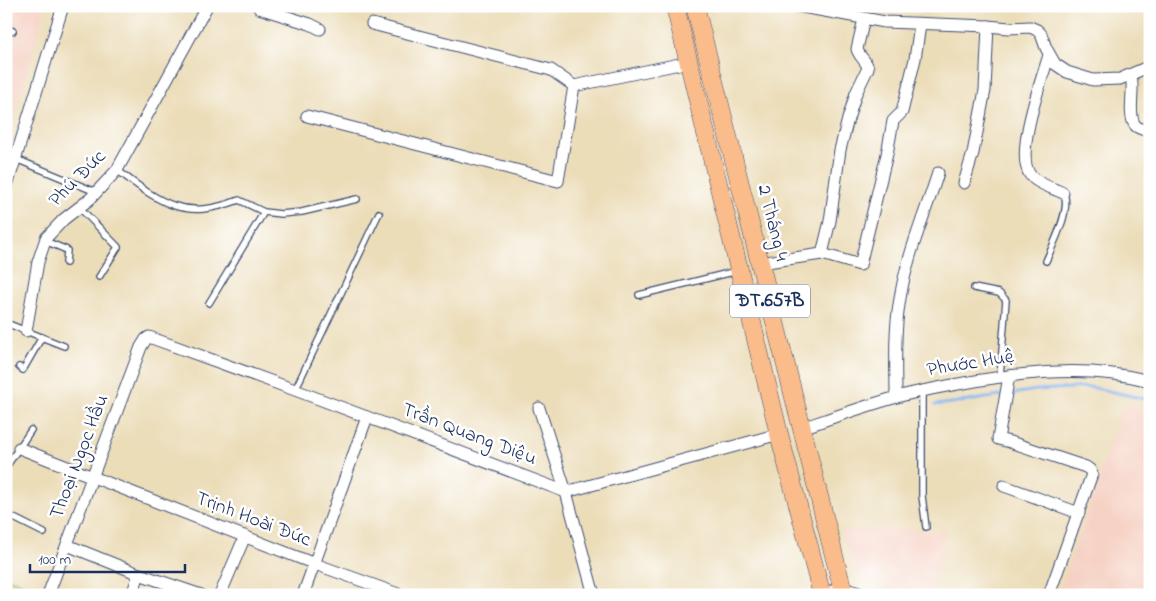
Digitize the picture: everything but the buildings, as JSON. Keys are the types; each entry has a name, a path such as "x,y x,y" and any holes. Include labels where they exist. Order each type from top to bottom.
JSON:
{"main road":[{"name":"ĐT.657B","path":"675,6 779,434 823,595"},
{"name":"2 Tháng 4","path":"695,6 802,428 849,593"}],"street":[{"path":"6,189 63,6"},
{"name":"Phú Đức","path":"26,331 38,262 46,238 117,170 207,6"},
{"path":"260,6 259,8 320,29"},
{"path":"797,6 864,19 920,25 1030,27 1041,34 1049,55 1055,64 1067,72 1087,79 1104,81 1120,79 1131,76 1150,66"},
{"path":"822,254 830,221 840,150 856,93 868,68 857,49 864,19"},
{"path":"372,24 551,70 574,86 689,62"},
{"path":"760,263 822,254 860,265 887,154 893,121 902,112 915,59 920,25"},
{"path":"964,183 973,153 985,90 988,26"},
{"path":"1049,55 1033,106 1025,159 1026,169 1032,177 1042,184 1063,193"},
{"path":"1131,76 1133,82 1132,118 1134,124 1150,132"},
{"path":"307,116 558,180 574,86"},
{"path":"896,397 898,305 914,243 938,173"},
{"name":"Trần Quang Diệu","path":"151,338 566,492"},
{"name":"Thoại Ngọc Hầu","path":"48,595 140,347 146,339 151,338"},
{"name":"Phước Huệ","path":"802,428 896,397 1004,376 1071,371 1104,373 1150,381"},
{"path":"1004,376 998,439 1090,470 1092,474 1049,595"},
{"path":"539,408 566,492 594,595"},
{"path":"303,595 366,417"},
{"path":"566,492 779,434"},
{"name":"Trịnh Hoài Đức","path":"19,448 315,564 401,595"},
{"path":"1004,486 1079,513"},
{"path":"220,595 245,536"},
{"path":"67,545 139,574 201,595"},
{"path":"132,595 139,574"},
{"path":"823,595 849,593"}],"lane":[{"path":"16,159 96,192"},
{"path":"117,170 154,197 176,208 206,210 240,200 264,212 281,214 302,212 357,199"},
{"path":"1046,260 1058,235 1066,202 1063,193"},
{"path":"79,207 118,247 99,277"},
{"path":"209,303 264,212"},
{"path":"295,390 378,213"},
{"path":"45,241 67,250 66,263"},
{"path":"639,295 739,271"},
{"path":"974,288 998,293 1006,300 1004,376"},
{"path":"6,323 64,346"},
{"path":"18,367 23,370 42,337"},
{"path":"922,391 922,496 926,527"},
{"path":"6,467 31,430"},
{"path":"6,514 44,533"}],"shaded area":[{"path":"6,6 46,6 6,145"},
{"path":"1123,405 1150,411 1150,595 1058,595"},
{"path":"869,529 946,531 945,544 928,595 912,595 866,580 856,570 840,532"}],"green space":[{"path":"6,577 41,591 39,595 6,595"}],"waterway":[{"path":"935,405 1037,390 1090,387 1150,400"}]}
